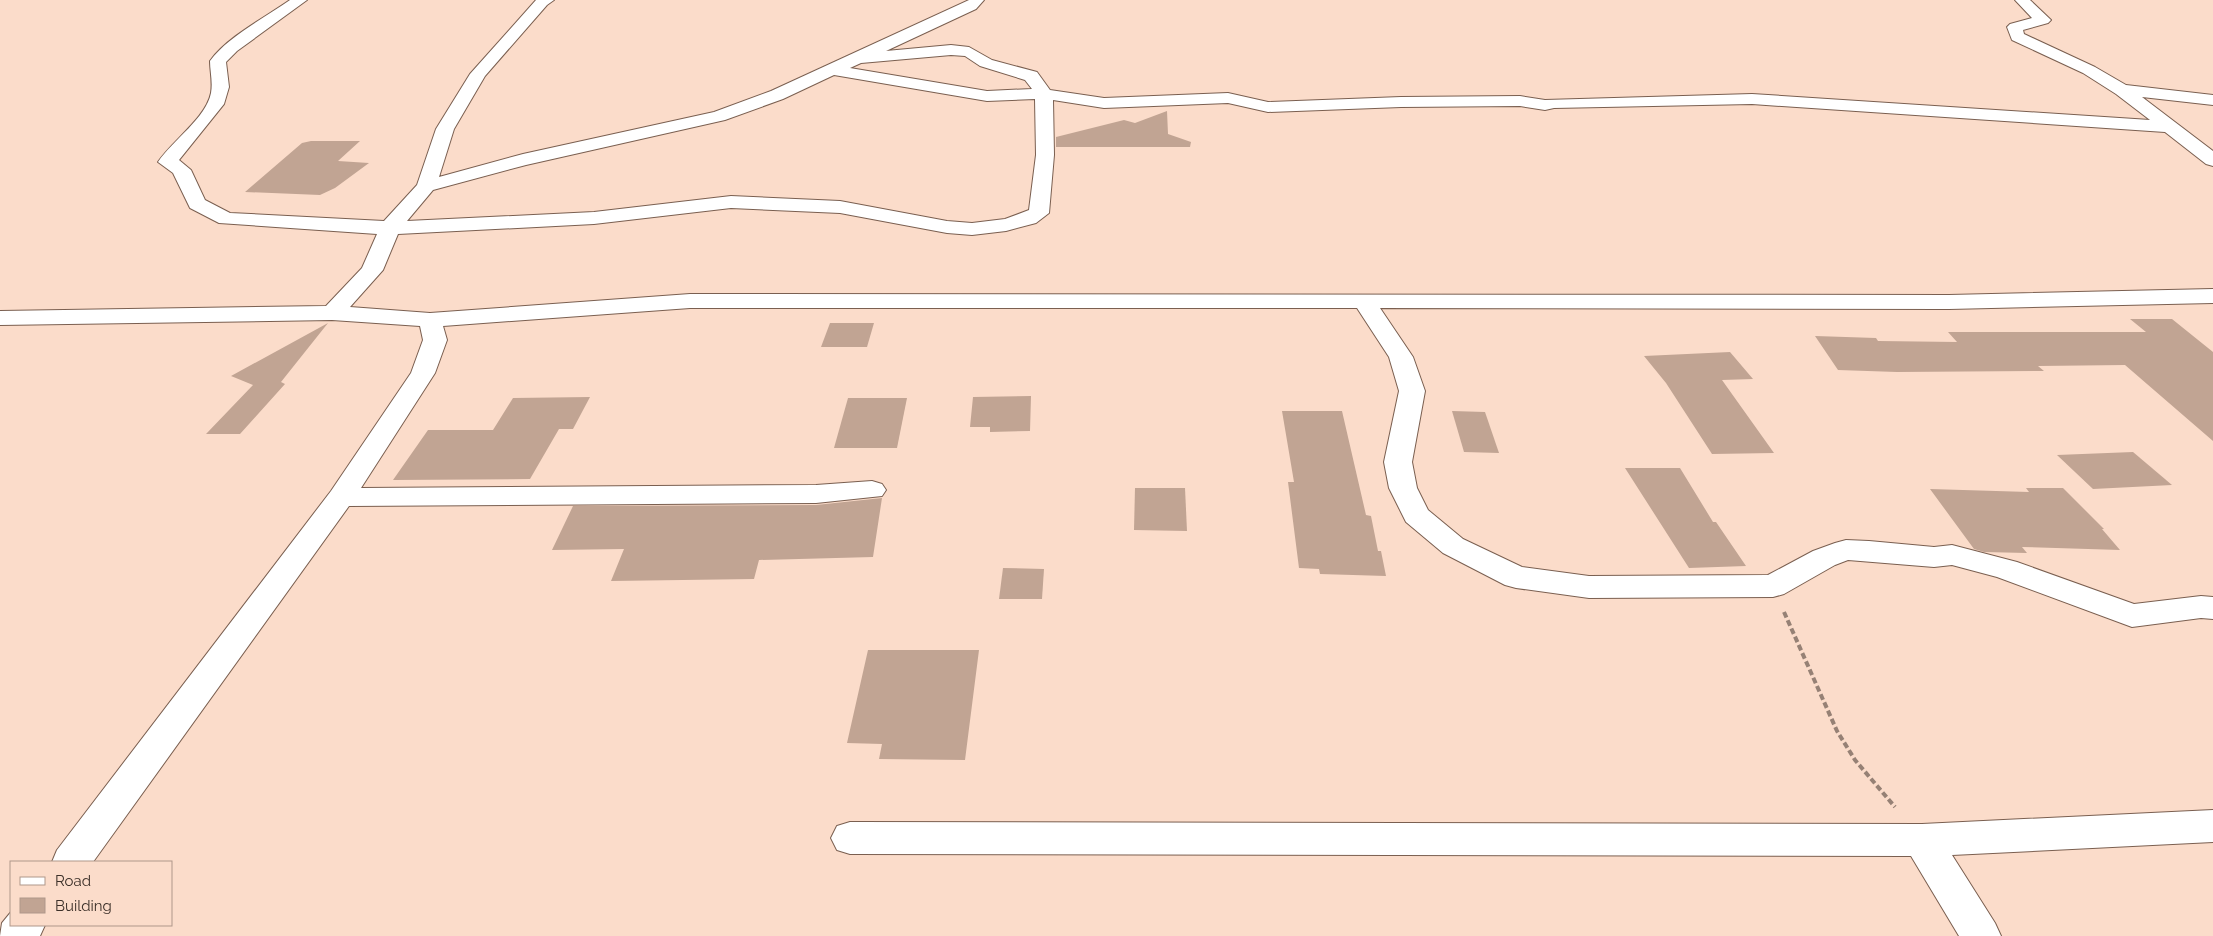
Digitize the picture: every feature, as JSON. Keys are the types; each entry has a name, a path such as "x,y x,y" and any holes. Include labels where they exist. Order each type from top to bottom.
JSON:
{"street":[{"path":"300,0 231,48 218,61 220,94 214,108 173,152 168,162 181,170 197,204 226,219 390,228 594,218 731,202 786,203 840,207 947,227 972,229 1006,225 1029,219 1039,213 1045,155 1044,94 1031,76 986,63 969,52 932,51 862,58"},
{"path":"332,313 372,270 390,228 426,186 445,129 478,74 542,2 547,0"},
{"path":"426,186 523,160 719,116 777,95 862,58 971,6 976,0"},
{"path":"2022,0 2043,20 2015,27 2017,37 2089,70 2122,90 2213,160"},
{"path":"834,70 987,96 1044,94 1104,102 1228,98 1265,114 1401,102 1520,101 1545,105 1554,102 1752,99 2170,127"},
{"path":"2122,90 2213,100"},
{"path":"0,318 332,313 430,320 690,300 1366,303 1949,302 2213,296"},
{"path":"1366,303 1401,357 1412,391 1398,462 1403,488 1416,515 1452,546 1516,577 1580,586 1773,586 1824,558 1846,550 1870,551 1934,557 1952,555 1961,557 2006,569 2132,616 2201,607 2213,608"},
{"path":"0,332 48,318"},
{"path":"72,861 341,497 423,373 435,340 430,320"},
{"path":"341,497 816,494 872,490"},
{"path":"850,838 1922,840 2213,826"},
{"path":"1922,840 1981,936"},
{"path":"16,936 24,926"}],"path":[{"path":"1773,586 1837,731 1855,760 1922,840"}],"building":[{"path":"1167,111 1168,134 1191,142 1190,147 1056,147 1056,137 1124,120 1135,123"},
{"path":"311,141 360,141 338,161 369,163 335,188 320,195 245,192 302,143"},
{"path":"2130,319 2172,319 2213,352 2213,441 2125,365 2038,366 2044,371 1897,372 1838,370 1815,336 1876,338 1878,341 1957,342 1948,332 2146,332"},
{"path":"328,323 281,382 285,384 240,434 206,434 253,385 231,376"},
{"path":"830,323 874,323 867,347 821,347"},
{"path":"1730,352 1753,379 1722,380 1774,453 1712,454 1666,383 1644,356"},
{"path":"1031,396 1030,431 990,432 990,427 970,427 973,397"},
{"path":"590,397 573,429 559,429 530,479 393,480 428,430 493,430 513,398"},
{"path":"848,398 907,398 897,448 834,448"},
{"path":"1282,411 1342,411 1366,515 1371,516 1378,551 1381,551 1386,576 1320,574 1319,569 1299,568 1288,482 1294,482"},
{"path":"1452,411 1485,412 1499,453 1464,452"},
{"path":"2133,452 2172,485 2093,489 2057,455"},
{"path":"1625,468 1680,468 1713,522 1716,522 1746,566 1689,568"},
{"path":"1135,488 1185,488 1187,531 1134,530"},
{"path":"2026,488 2063,488 2104,529 2102,529 2120,550 2022,547 2027,553 1984,552 1974,549 1930,489 2029,492"},
{"path":"882,498 873,557 759,560 754,579 611,581 624,549 552,550 573,506 816,505"},
{"path":"1003,568 1044,569 1042,599 999,599"},
{"path":"868,650 979,650 965,760 879,759 882,744 847,743"}]}
